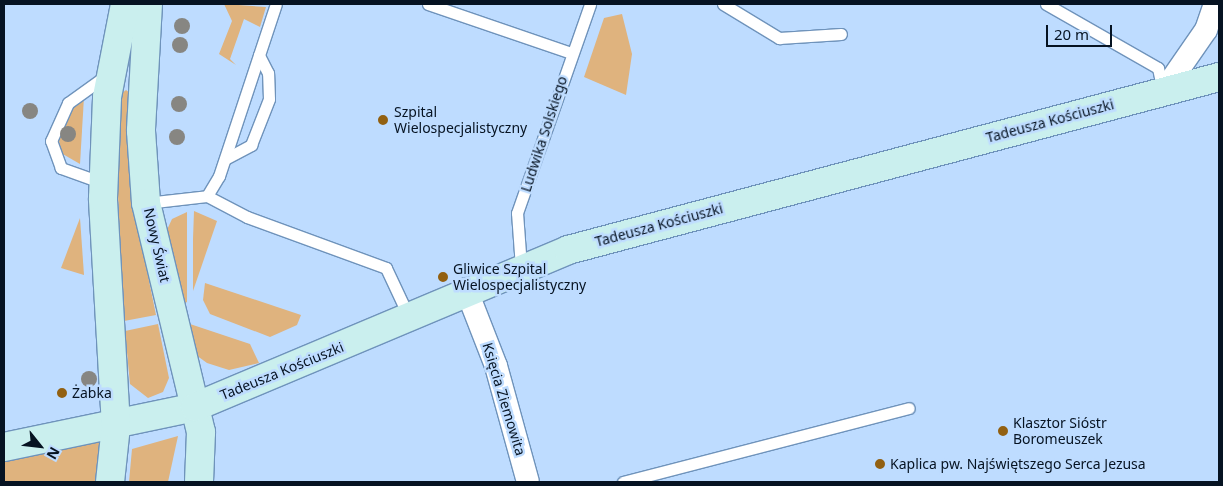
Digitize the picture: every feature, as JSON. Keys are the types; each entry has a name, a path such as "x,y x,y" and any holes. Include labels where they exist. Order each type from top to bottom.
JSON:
{"street":[{"path":"110,482 116,426 104,183 111,72 125,4"},
{"name":"Nowy Świat","path":"148,4 141,131 146,203 204,449 199,482"},
{"path":"1163,92 1206,30 1216,4"},
{"name":"Tadeusza Kościuszki","path":"4,447 116,426 195,406 410,316 466,289 568,250 1219,77"},
{"name":"Księcia Ziemowita","path":"466,289 496,366 528,482"}],"lane":[{"path":"207,196 225,159 276,4"},
{"path":"428,4 571,53"},
{"name":"Ludwika Solskiego","path":"521,267 517,213 571,53 590,4"},
{"path":"723,4 779,38 841,34"},
{"path":"1046,4 1158,68 1163,92"},
{"path":"225,159 251,145 266,108 270,87 259,55"},
{"path":"104,183 61,168 51,141 68,103 111,72"},
{"path":"146,203 207,196 247,216 386,268 410,316"},
{"path":"623,482 909,408"}],"shaded area":[{"path":"224,4 266,7 260,27 244,19 230,59 236,65 219,54 232,21"},
{"path":"622,14 632,54 626,95 584,77 604,18"},
{"path":"126,90 130,93 137,222 156,315 124,321 117,175 121,94"},
{"path":"84,97 80,164 61,153 59,141 71,107"},
{"path":"194,211 217,221 193,291 193,239"},
{"path":"187,212 187,302 178,307 165,234 172,219"},
{"path":"80,218 84,275 61,268"},
{"path":"205,283 301,315 297,325 270,337 210,314 203,300"},
{"path":"181,321 250,344 259,363 229,370 207,363 196,355"},
{"path":"158,324 169,378 163,392 148,398 130,384 125,331"},
{"path":"116,426 109,482 4,482 4,446"},
{"path":"178,436 168,482 129,482 132,449"}],"place":[{"name":"Szpital Wielospecjalistyczny","path":"383,120"},
{"name":"Gliwice Szpital Wielospecjalistyczny","path":"443,277"},
{"name":"Żabka","path":"62,393"},
{"name":"Klasztor Sióstr Boromeuszek","path":"1003,431"},
{"name":"Kaplica pw. Najświętszego Serca Jezusa","path":"880,464"}]}
